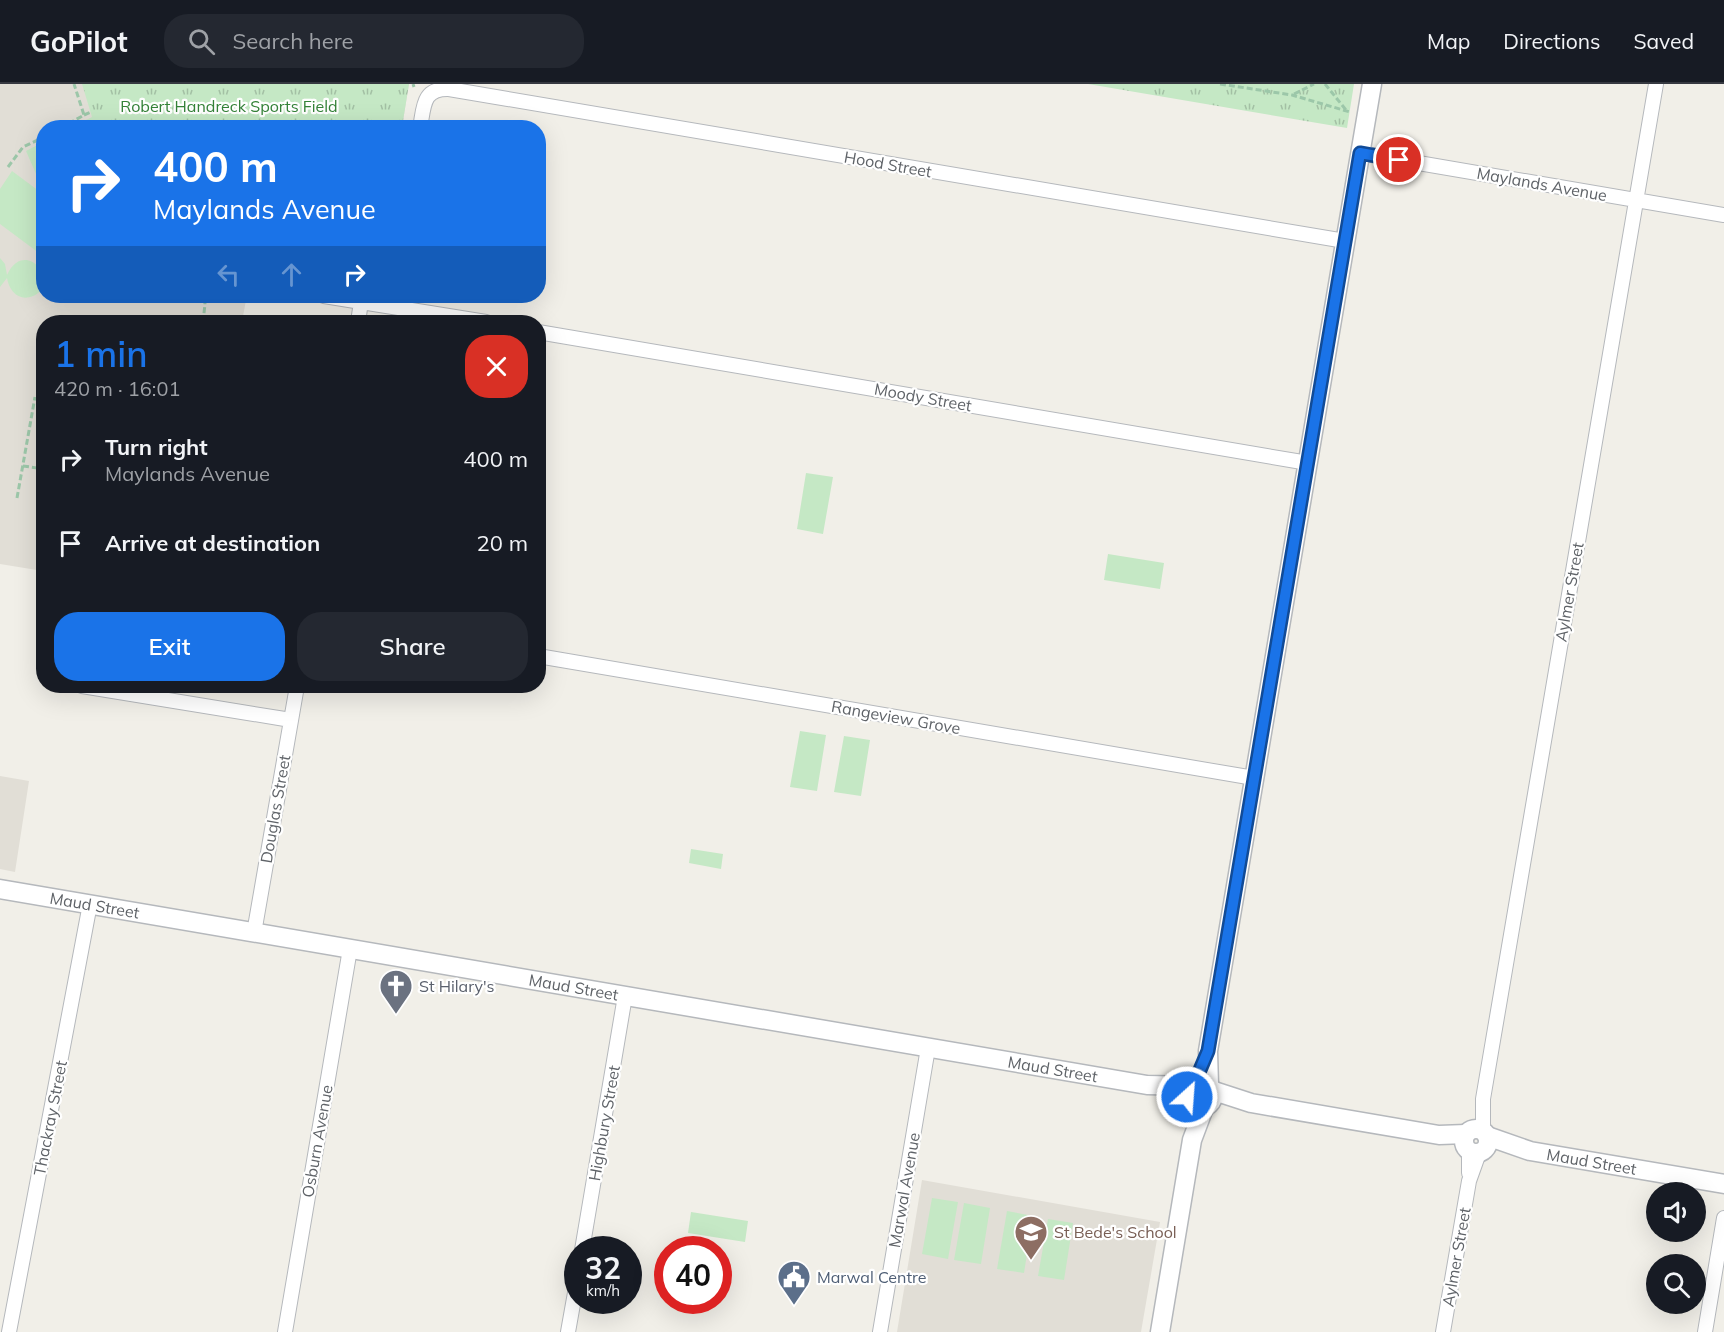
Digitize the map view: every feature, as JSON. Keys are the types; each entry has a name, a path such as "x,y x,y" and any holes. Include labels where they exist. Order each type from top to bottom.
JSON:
{"street":[{"path":"1160,1332 1372,84"},
{"name":"Aylmer Street","path":"1443,1332 1656,84"},
{"name":"Hood Street","path":"421,120 430,93 449,89 1345,241"},
{"name":"Maylands Avenue","path":"1360,153 1724,215"},
{"path":"399,303 454,315"},
{"name":"Moody Street","path":"546,333 1308,462"},
{"name":"Rangeview Grove","path":"546,657 1254,778"},
{"path":"125,693 291,720"},
{"name":"Douglas Street","path":"254,933 296,693"},
{"name":"Maud Street","path":"0,889 1724,1184"},
{"name":"Thackray Street","path":"9,1332 90,904"},
{"name":"Osburn Avenue","path":"285,1332 350,949"},
{"name":"Highbury Street","path":"584,1236 625,996"},
{"name":"Marwal Avenue","path":"879,1332 928,1048"},
{"path":"1705,1332 1724,1218"},
{"path":"568,1332 571,1314"}],"path":[{"path":"74,84 84,116"},
{"path":"1220,84 1292,95 1349,111 1325,84"},
{"path":"1292,95 1314,84"},
{"path":"76,120 91,112"},
{"path":"8,167 24,147 36,141"},
{"path":"17,498 35,397"},
{"path":"23,466 36,468"}],"shaded area":[{"path":"0,84 409,84 403,120 36,120 36,303 245,303 243,315 36,315 36,570 0,564"},
{"path":"0,776 29,781 15,872 0,869"},
{"name":"St Bede's School","path":"922,1180 1160,1222 1141,1332 897,1332"}],"green space":[{"name":"Robert Handreck Sports Field","path":"82,84 409,84 403,120 86,120 92,117"},
{"path":"1088,84 1354,84 1347,128"},
{"path":"36,146 36,174 26,151"},
{"path":"12,171 36,189 36,251 0,224 0,189"},
{"path":"0,258 5,264 7,275 15,264 23,260 36,265 36,294 33,296 23,298 16,294 12,291 7,278 0,287"},
{"path":"806,473 833,477 823,534 797,529"},
{"path":"1108,554 1164,563 1160,589 1104,580"},
{"path":"800,731 826,735 817,791 790,787"},
{"path":"844,736 870,740 861,796 834,792"},
{"path":"691,849 723,854 721,869 689,863"},
{"path":"932,1198 958,1202 948,1259 922,1254"},
{"path":"964,1203 990,1208 981,1264 954,1260"},
{"path":"1007,1211 1033,1216 1024,1273 997,1269"},
{"path":"691,1212 748,1221 745,1242 732,1240 732,1236 688,1233"},
{"path":"1048,1219 1073,1223 1064,1280 1038,1276"}],"place":[{"name":"St Hilary's","path":"396,1015"},
{"name":"St Bede's School","path":"1031,1261"},
{"name":"Marwal Centre","path":"794,1306"}],"route":[{"path":"1187,1097 1188,1089 1194,1084 1208,1051 1360,153 1399,160"}]}
